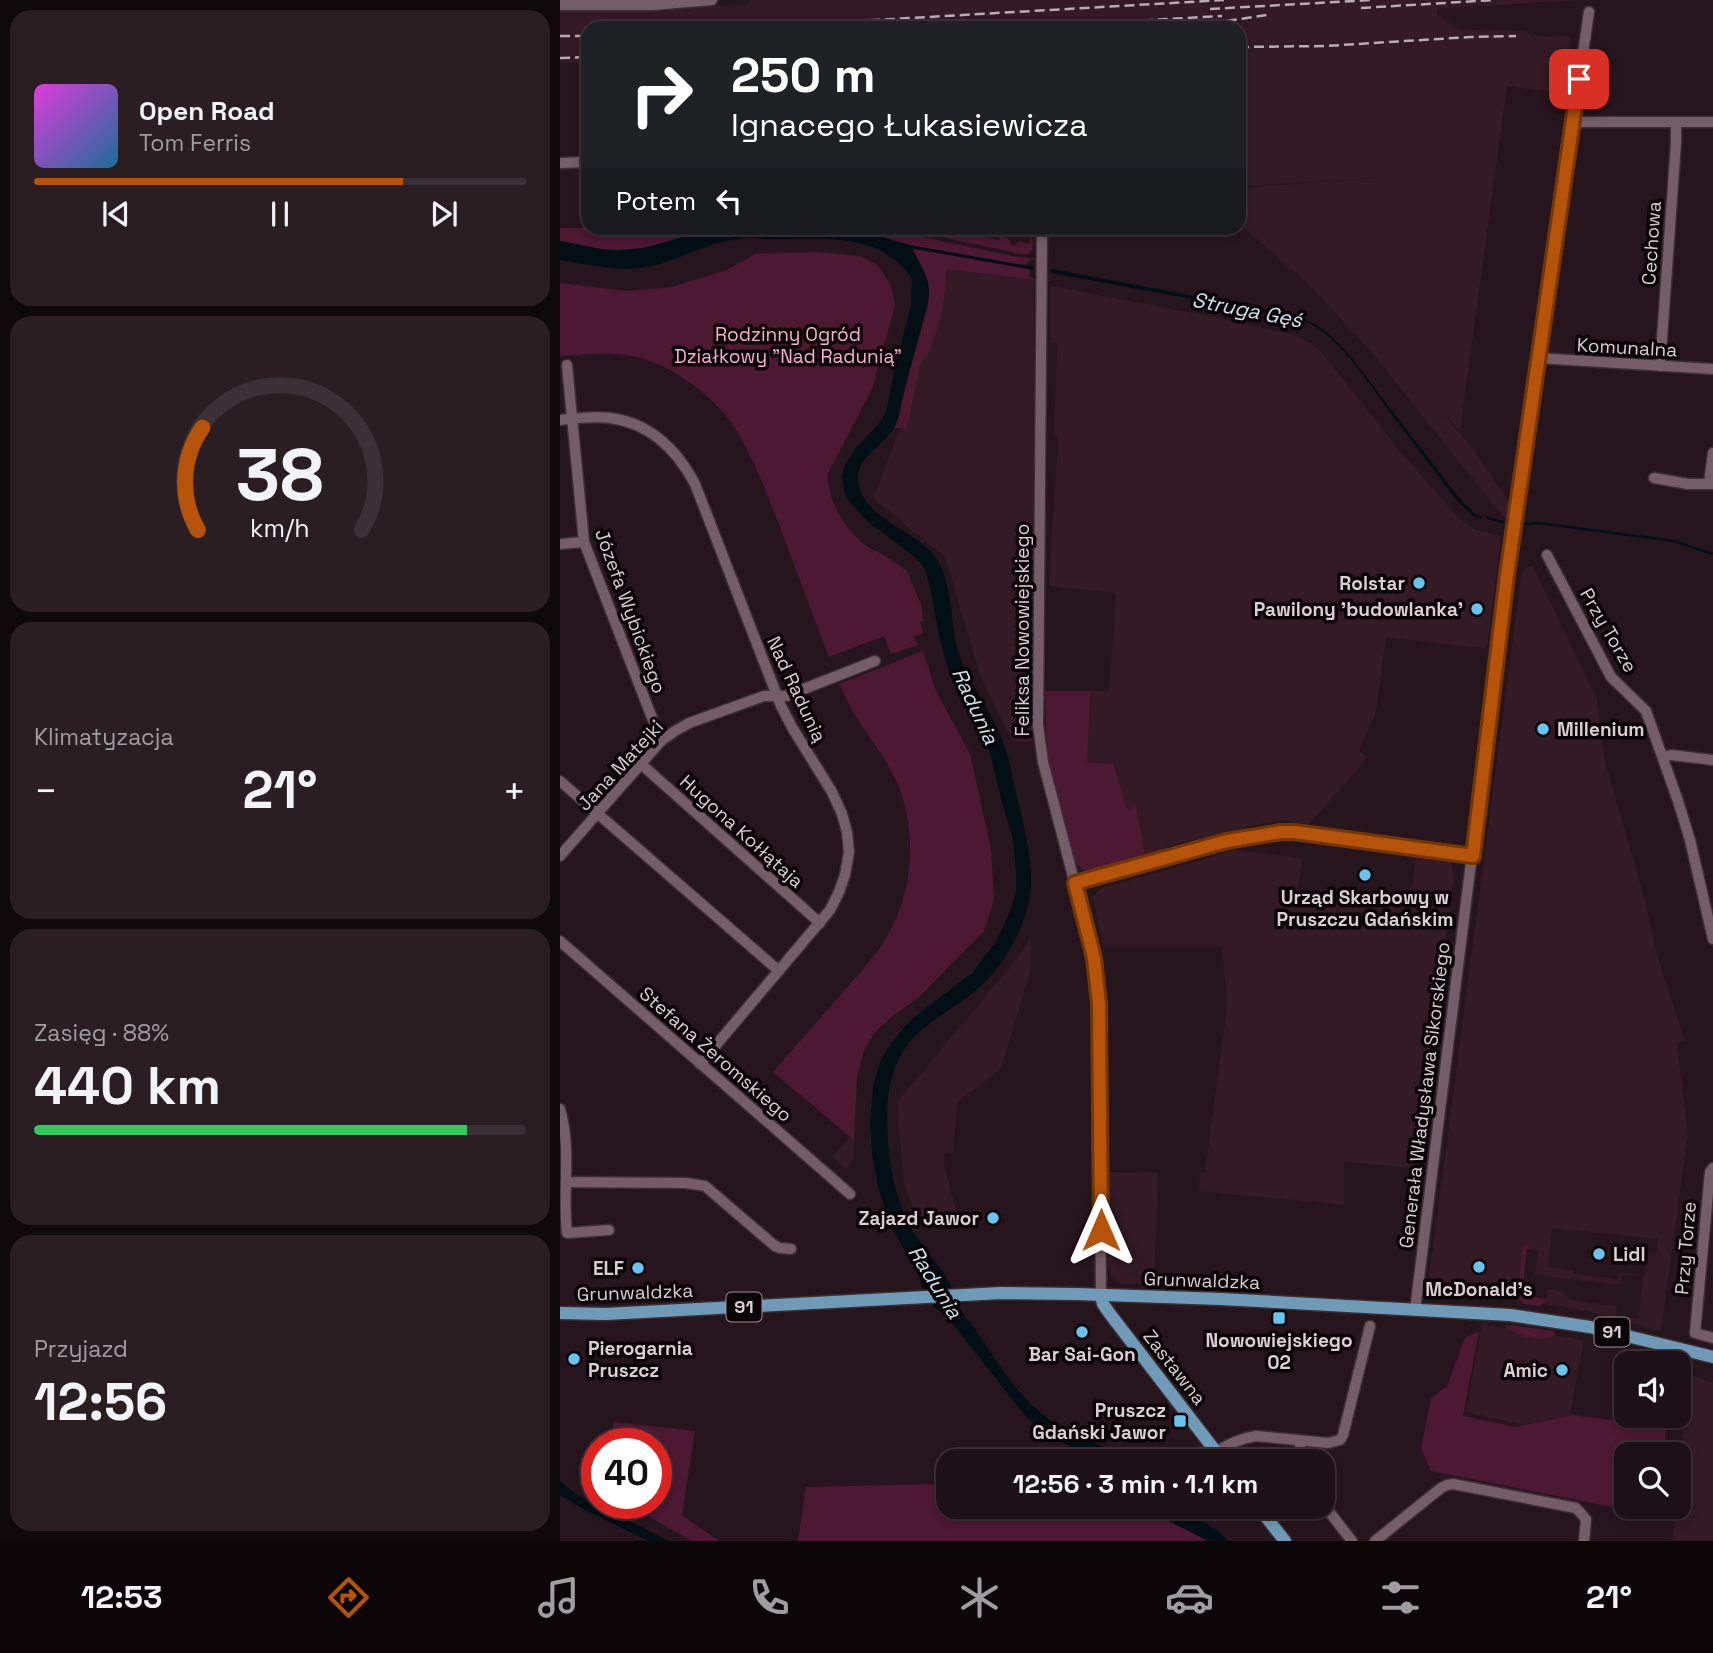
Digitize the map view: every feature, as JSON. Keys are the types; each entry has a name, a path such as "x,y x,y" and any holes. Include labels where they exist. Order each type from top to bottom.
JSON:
{"main road":[{"name":"Grunwaldzka","path":"560,1313 606,1314 1001,1293 1101,1295 1510,1315 1590,1327 1713,1357"},
{"name":"Zastawna","path":"1101,1295 1110,1314 1213,1449"},
{"path":"1268,1519 1285,1541"}],"street":[{"path":"560,5 653,5 712,0"},
{"name":"Generała Władysława Sikorskiego","path":"1415,1310 1507,575 1589,12"},
{"path":"1573,122 1713,122"},
{"name":"Cechowa","path":"1660,366 1676,123"},
{"path":"560,163 581,162"},
{"name":"Feliksa Nowowiejskiego","path":"1042,235 1038,725 1043,762 1094,958 1099,1004 1101,1295"},
{"name":"Komunalna","path":"1538,358 1713,369"},
{"name":"Józefa Wybickiego","path":"567,365 584,542 661,741"},
{"name":"Nad Radunią","path":"560,420 613,418 632,424 663,441 686,467 777,696 793,729 832,792 848,832 849,852 845,875 830,910 700,1064"},
{"path":"1654,478 1688,484 1711,484 1713,453"},
{"path":"560,544 584,542"},
{"name":"Przy Torze","path":"1547,555 1611,677 1646,711 1690,840 1713,939"},
{"name":"Jana Matejki","path":"560,856 661,741 675,731 689,723 764,696 786,696 876,661"},
{"path":"1663,757 1671,755 1713,760"},
{"name":"Hugona Kołłątaja","path":"641,764 820,923"},
{"path":"560,781 779,971"},
{"path":"1075,883 1227,841 1281,832 1473,856"},
{"name":"Stefana Żeromskiego","path":"560,941 850,1194"},
{"path":"560,1110 567,1145 567,1233 609,1230"},
{"name":"Przy Torze","path":"1713,1168 1710,1172 1695,1333 1713,1339"},
{"path":"566,1182 700,1184 713,1192 775,1246 791,1249"},
{"path":"1223,1449 1249,1437 1260,1436 1328,1443 1340,1440 1370,1326"},
{"path":"1300,1441 1300,1449"},
{"path":"1375,1541 1441,1488 1453,1484 1576,1508 1586,1519 1584,1541"},
{"path":"1335,1519 1352,1541"}],"shaded area":[{"path":"751,0 1579,0 1437,9 1437,15 1458,29 1526,31 1531,36 1571,37 1566,72 1557,73 1557,82 1564,85 1563,93 1507,86 1460,431 1441,410 1475,452 1511,505 1509,524 1370,350 1305,281 1246,230 1246,187 1388,177 1246,186 1246,21 581,21 581,63 560,64 560,9 747,5"},
{"path":"947,269 1034,280 1032,741 1013,742 981,678 945,557 873,498 900,429 907,429 921,361 930,352 943,310"},
{"path":"1051,286 1215,317 1289,334 1311,343 1460,519 1476,530 1501,536 1487,649 1386,637 1376,712 1359,750 1368,758 1309,824 1285,821 1263,823 1173,845 1097,870 1083,870 1072,858 1047,751 1045,691 1109,691 1116,593 1049,586 1058,436 1054,435 1057,344 1051,343"},
{"path":"1532,565 1597,699 1605,761 1643,893 1658,958 1685,1041 1677,1044 1688,1134 1661,1331 1586,1311 1545,1304 1504,1299 1428,1297 1427,1293 1522,570","holes":["1552,1228 1658,1239 1656,1254 1648,1253 1645,1275 1620,1272 1619,1279 1573,1274 1573,1270 1548,1267","1527,1249 1538,1250 1535,1275 1620,1285 1622,1274 1643,1276 1639,1318 1616,1316 1617,1306 1571,1300 1562,1291 1548,1289 1546,1299 1522,1296"]},
{"path":"1234,850 1302,858 1298,890 1410,902 1416,857 1451,862 1454,876 1415,1168 1344,1162 1344,1205 1199,1191 1200,1173 1205,1172 1227,1007 1222,946 1103,946 1093,897 1100,889"},
{"path":"1031,938 1031,969 1001,1069 957,1102 953,1153 945,1152 944,1165 959,1222 921,1228 904,1183 897,1102 1015,961"},
{"path":"850,1137 854,1140 855,1158 846,1169 832,1157"},
{"path":"1108,1172 1158,1173 1154,1285 1120,1283 1112,1277 1108,1266"},
{"path":"1482,1324 1584,1340 1570,1415 1523,1425 1466,1412"},
{"path":"1691,1376 1713,1382 1713,1541 1672,1541 1675,1519 1691,1519 1691,1442 1682,1442 1684,1428 1691,1428"}],"green space":[{"path":"560,228 581,228 581,235 690,235 656,245 612,250 560,241"},
{"path":"876,235 914,235 1035,260 1030,260 1027,264 1017,264 909,245"},
{"path":"932,235 973,235 999,240 1000,235 1005,235 1013,246 1020,241 1029,244 1030,235 1032,235 1033,248 1029,254"},
{"path":"915,249 1030,269 1029,276 1034,280 947,269 943,310 930,352 921,362 907,429 895,428 929,298 925,273 912,251"},
{"name":"Rodzinny Ogród Działkowy \"Nad Radunią\"","path":"816,252 859,256 876,264 892,289 895,306 872,389 827,475 833,502 845,524 864,544 907,571 922,607 923,621 920,622 923,633 914,637 918,645 891,654 884,636 829,657 756,467 730,421 706,396 672,371 644,359 608,354 560,356 560,283 627,291 672,287 727,270 755,254"},
{"path":"923,651 936,691 970,754 991,849 994,900 984,931 919,997 876,1031 864,1050 857,1077 854,1140 773,1072 878,950 893,926 906,888 909,828 900,790 839,684"},
{"path":"1045,691 1089,691 1087,762 1113,764 1127,809 1136,807 1145,856 1097,870 1083,870 1072,858 1047,751"},
{"path":"1524,1246 1529,1246 1530,1249 1527,1249 1522,1296 1546,1299 1540,1306 1523,1304 1518,1297"},
{"path":"1504,1326 1554,1331 1555,1335 1543,1339 1529,1338"},
{"path":"1479,1332 1463,1416 1516,1427 1572,1415 1614,1420 1614,1428 1666,1428 1665,1442 1614,1442 1614,1507 1431,1471 1421,1449 1431,1398 1447,1386 1465,1338"},
{"path":"614,1422 668,1428 613,1428"},
{"path":"672,1428 695,1431 682,1515 719,1541 692,1541 653,1519 672,1519"},
{"path":"936,1484 936,1519 1165,1519 1208,1541 798,1541 806,1487"}],"water":[{"name":"Radunia","path":"689,235 876,235 909,245 1034,266 1034,270 913,250 928,283 927,308 897,422 859,469 861,491 868,503 927,548 942,568 961,661 1001,737 1007,756 1026,836 1031,873 1026,914 1005,957 985,982 925,1027 901,1055 892,1076 888,1097 889,1151 892,1174 912,1230 947,1278 963,1314 997,1361 1037,1410 1069,1431 1106,1449 1076,1449 1034,1425 949,1319 933,1306 892,1228 878,1187 872,1153 870,1124 873,1088 880,1062 905,1026 972,973 997,940 1016,892 1012,834 990,753 948,669 925,569 906,550 868,522 848,500 844,490 842,477 845,465 886,412 911,306 912,279 899,263 883,252 865,245 825,239 733,239 656,265 630,269 560,260 560,241 605,249 632,249"},
{"path":"1052,269 1284,313 1314,324 1329,334 1351,357 1459,498 1475,514 1482,516 1481,519 1473,516 1458,502 1350,359 1327,335 1314,326 1300,319 1051,273"},
{"path":"560,1481 581,1497 581,1508 560,1495"},
{"path":"603,1519 625,1519 669,1541 648,1541"},
{"path":"1166,1519 1198,1519 1228,1541 1208,1541"}],"waterway":[{"name":"Struga Gęś","path":"1488,518 1503,522"},
{"name":"Struga Gęś","path":"1524,524 1539,523 1674,541 1713,554"}],"railway":[{"path":"858,21 1224,0"},
{"path":"1210,9 1371,0"},
{"path":"1361,8 1494,0"},
{"path":"1226,21 1267,15"},
{"path":"1133,21 1222,16"},
{"path":"560,36 581,36"},
{"path":"1246,47 1325,46 1516,36"},
{"path":"560,58 581,57"}],"place":[{"name":"Rolstar","path":"1419,583"},
{"name":"Pawilony 'budowlanka'","path":"1477,609"},
{"name":"Millenium","path":"1543,729"},
{"name":"Urząd Skarbowy w Pruszczu Gdańskim","path":"1365,875"},
{"name":"Zajazd Jawor","path":"993,1218"},
{"name":"Lidl","path":"1599,1254"},
{"name":"McDonald's","path":"1479,1267"},
{"name":"ELF","path":"638,1268"},
{"name":"Nowowiejskiego 02","path":"1279,1318"},
{"name":"Bar Sai-Gon","path":"1082,1332"},
{"name":"Pierogarnia Pruszcz","path":"574,1359"},
{"name":"Amic","path":"1562,1370"},
{"name":"Pruszcz Gdański Jawor","path":"1180,1421"}],"route":[{"path":"1101,1230 1099,1004 1094,958 1075,883 1227,841 1281,832 1473,856 1507,575 1579,79"}]}
